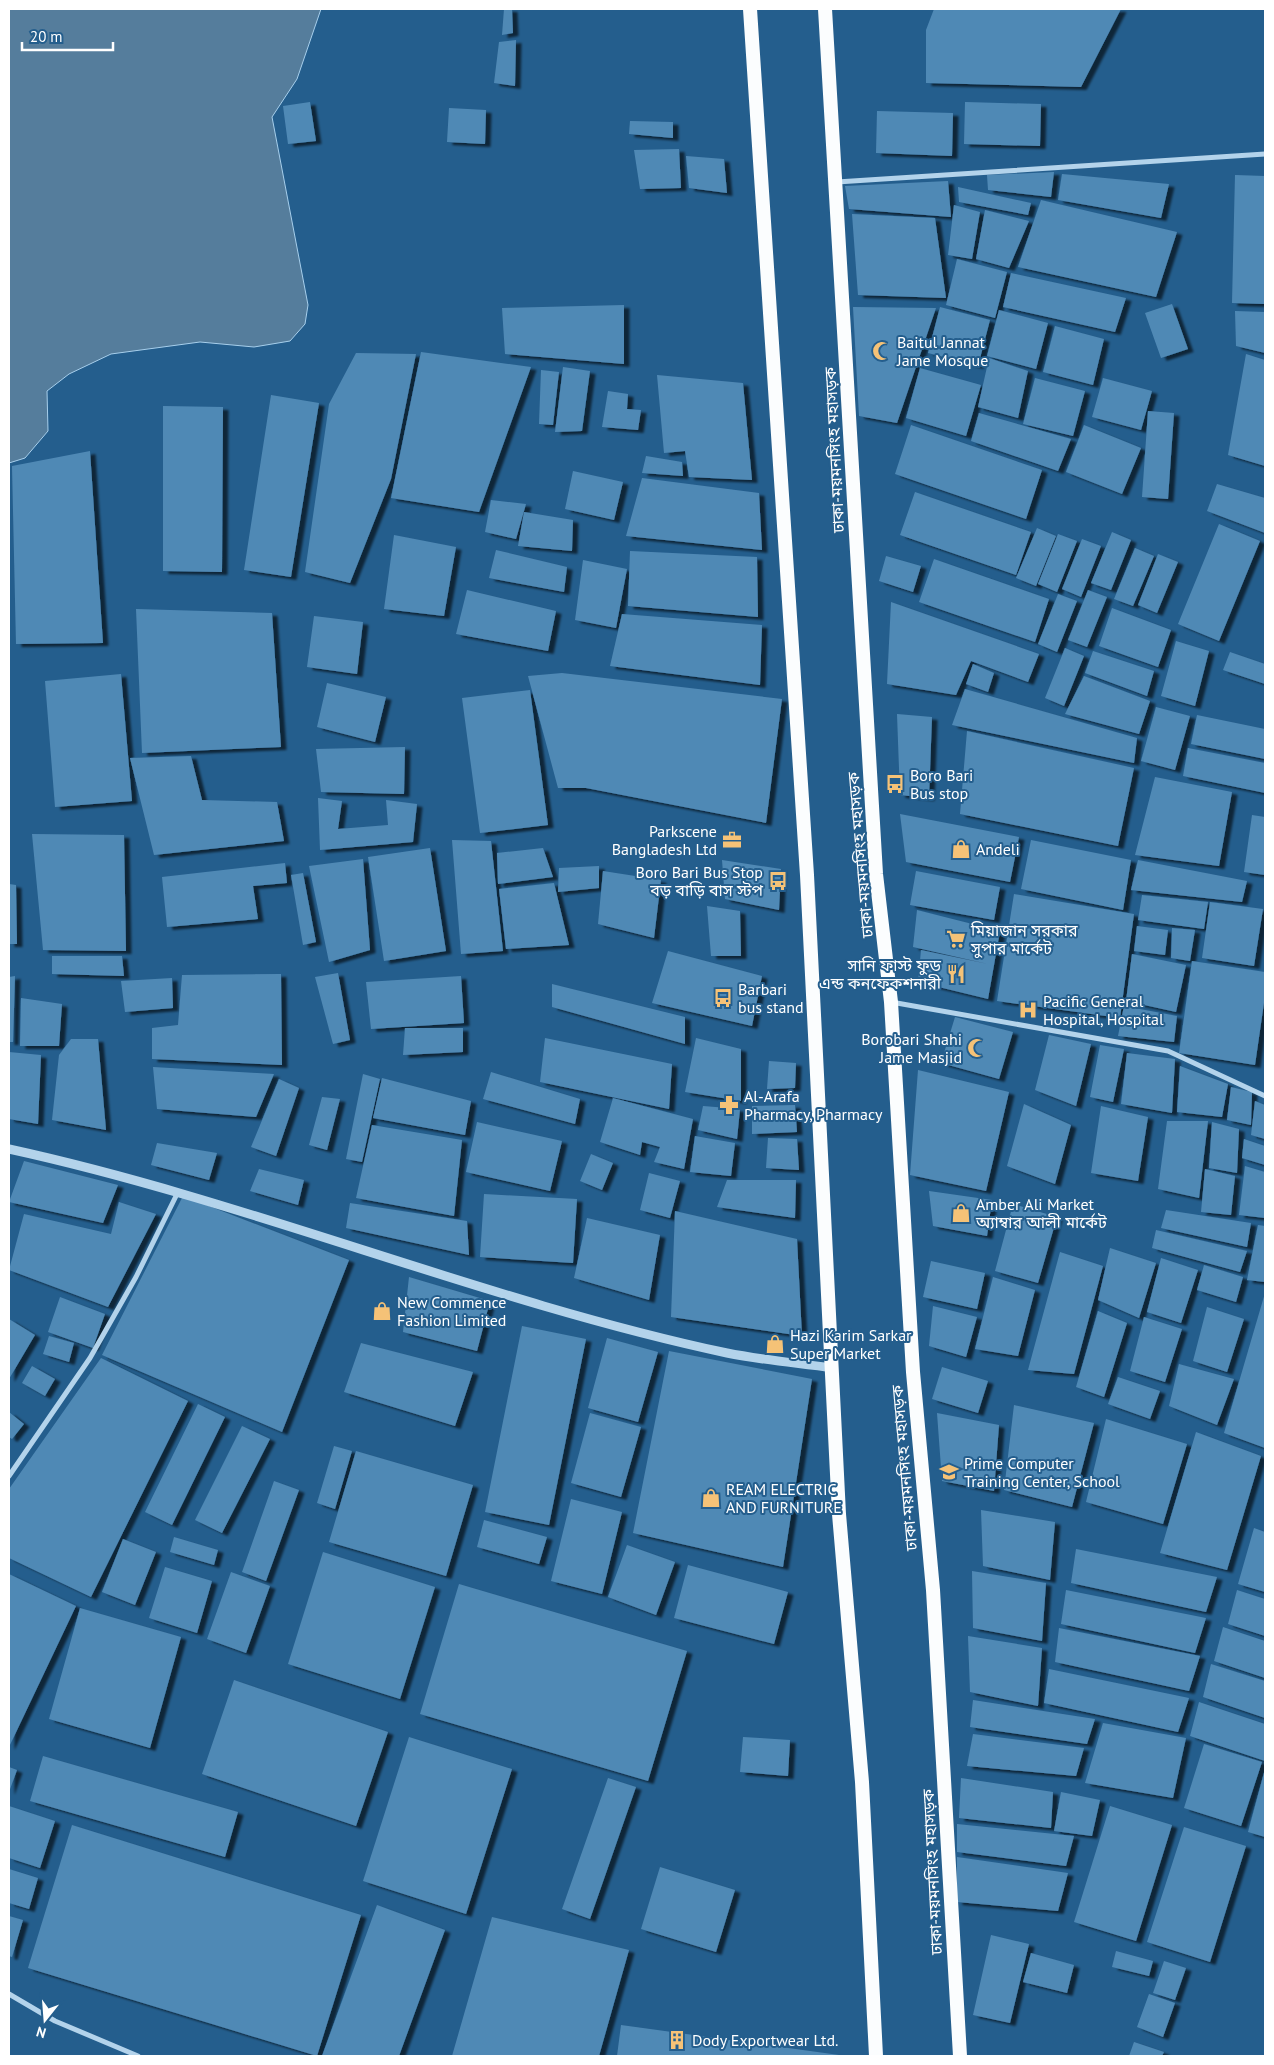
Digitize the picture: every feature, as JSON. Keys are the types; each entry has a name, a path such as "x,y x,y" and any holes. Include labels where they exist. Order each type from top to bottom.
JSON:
{"highway":[{"path":"750,9 807,875 833,1368 838,1514 862,1782 876,2056"},
{"name":"ঢাকা-ময়মনসিংহ মহাসড়ক","path":"825,9 876,874 891,1002 913,1372 932,1590 960,2056"}],"street":[{"path":"836,182 1265,154"},
{"path":"891,1002 1168,1050 1265,1096"},
{"path":"9,1149 70,1162 178,1192 599,1321 728,1353 833,1368"},
{"path":"9,1476 90,1358 136,1277 178,1192"},
{"path":"9,1994 55,2021 138,2056"}],"water":[{"path":"9,9 321,9 297,79 272,117 308,305 305,324 290,341 254,347 200,342 111,354 69,374 47,391 48,431 25,458 9,463"}],"building":[{"path":"504,9 512,9 513,33 502,35"},
{"path":"934,9 1121,9 1081,87 926,83 926,30"},
{"path":"516,40 515,86 494,83 499,42"},
{"path":"310,102 316,141 288,144 283,106"},
{"path":"965,102 1041,104 1040,146 964,144"},
{"path":"449,108 486,110 485,144 447,142"},
{"path":"877,111 953,113 952,156 876,153"},
{"path":"630,121 673,122 673,138 629,134"},
{"path":"679,149 681,188 640,189 634,150"},
{"path":"686,156 724,159 727,193 689,188"},
{"path":"1054,172 1051,197 988,190 987,175"},
{"path":"1062,174 1169,184 1161,218 1058,200"},
{"path":"1235,175 1265,176 1265,304 1232,303"},
{"path":"948,181 951,217 849,209 845,186"},
{"path":"958,187 1031,203 1028,215 959,202"},
{"path":"1041,200 1177,232 1156,297 1018,267"},
{"path":"954,205 980,212 972,259 948,255"},
{"path":"985,210 1029,221 1009,268 976,259"},
{"path":"852,214 935,218 946,298 858,295"},
{"path":"957,259 1007,272 995,318 946,305"},
{"path":"1011,273 1126,298 1115,332 1003,307"},
{"path":"1172,304 1188,349 1161,358 1145,313"},
{"path":"624,305 624,364 505,354 502,308"},
{"path":"853,307 936,308 897,423 859,416"},
{"path":"940,307 990,320 978,366 928,353"},
{"path":"999,310 1048,323 1036,369 987,356"},
{"path":"1235,311 1265,312 1265,353 1236,346"},
{"path":"1055,326 1104,339 1093,385 1043,372"},
{"path":"421,352 531,367 479,512 391,498"},
{"path":"356,353 416,354 391,479 350,583 305,572 329,404"},
{"path":"1246,354 1265,360 1265,466 1228,455"},
{"path":"989,358 1028,371 1018,418 978,407"},
{"path":"563,367 590,371 582,431 555,432"},
{"path":"920,368 981,385 966,436 906,418"},
{"path":"541,370 559,372 553,425 539,424"},
{"path":"657,375 743,383 752,480 689,477 685,451 664,453"},
{"path":"1035,378 1085,391 1073,436 1023,424"},
{"path":"1103,378 1152,391 1141,430 1092,417"},
{"path":"608,391 628,394 627,409 641,410 638,430 602,427"},
{"path":"271,395 319,403 291,577 244,570"},
{"path":"163,406 223,407 222,572 163,571"},
{"path":"1148,411 1174,413 1168,499 1142,497"},
{"path":"979,413 1071,439 1058,471 971,441"},
{"path":"911,425 1042,470 1026,519 895,474"},
{"path":"1084,425 1141,448 1122,494 1066,472"},
{"path":"90,451 103,643 16,644 12,466"},
{"path":"646,456 682,462 683,476 642,473"},
{"path":"573,471 623,482 614,520 565,509"},
{"path":"642,478 759,493 762,550 626,536"},
{"path":"1217,484 1265,498 1265,533 1207,511"},
{"path":"915,492 1031,532 1016,575 900,535"},
{"path":"491,500 526,504 516,539 485,532"},
{"path":"524,512 573,520 572,551 518,546"},
{"path":"1219,524 1260,541 1219,641 1178,624"},
{"path":"1037,528 1056,536 1036,586 1016,578"},
{"path":"1112,532 1131,540 1111,590 1091,583"},
{"path":"1058,534 1077,541 1057,592 1038,584"},
{"path":"394,535 456,547 444,616 384,609"},
{"path":"1082,539 1101,546 1081,597 1062,589"},
{"path":"1135,548 1154,556 1133,606 1114,599"},
{"path":"496,550 567,567 564,592 489,578"},
{"path":"630,551 757,557 758,617 628,606"},
{"path":"1158,554 1178,562 1157,613 1138,605"},
{"path":"886,556 921,566 913,592 879,581"},
{"path":"934,559 1049,599 1035,642 919,602"},
{"path":"583,560 627,569 616,628 575,620"},
{"path":"467,590 556,611 548,651 456,634"},
{"path":"1088,590 1107,597 1087,647 1068,640"},
{"path":"1058,594 1077,601 1057,652 1038,644"},
{"path":"891,602 1039,654 1028,682 971,661 956,695 887,684"},
{"path":"1112,608 1171,630 1158,667 1099,646"},
{"path":"136,609 272,613 281,747 142,753"},
{"path":"622,614 762,625 760,685 610,666"},
{"path":"314,616 363,622 357,674 307,667"},
{"path":"1176,641 1209,651 1195,706 1161,696"},
{"path":"1065,648 1084,656 1064,706 1045,698"},
{"path":"1093,651 1154,671 1147,696 1085,673"},
{"path":"1230,652 1265,664 1265,684 1223,670"},
{"path":"973,664 994,673 988,692 966,684"},
{"path":"562,673 782,699 766,823 586,788 558,788 528,676"},
{"path":"121,674 132,801 55,807 45,681"},
{"path":"1084,676 1150,701 1139,734 1065,714"},
{"path":"327,683 386,697 375,742 317,727"},
{"path":"965,689 1137,738 1134,763 952,725"},
{"path":"530,690 548,825 480,833 462,698"},
{"path":"1156,707 1190,716 1175,770 1141,761"},
{"path":"897,714 932,717 929,798 900,795"},
{"path":"1197,715 1265,729 1265,759 1191,744"},
{"path":"967,731 1134,768 1118,846 960,814"},
{"path":"405,747 404,794 321,792 316,749"},
{"path":"1188,748 1265,763 1265,793 1183,776"},
{"path":"191,756 202,800 277,802 284,841 154,855 130,758"},
{"path":"1155,777 1232,792 1219,866 1135,855"},
{"path":"318,798 342,801 338,829 388,825 386,800 417,804 413,842 320,850"},
{"name":"Andeli","path":"900,814 1019,837 1010,882 906,862"},
{"path":"1252,815 1265,817 1265,875 1244,872"},
{"path":"32,834 124,835 126,951 43,950"},
{"path":"452,840 491,841 503,951 461,954"},
{"path":"1031,840 1131,860 1123,910 1021,889"},
{"path":"430,848 446,951 384,961 368,857"},
{"path":"543,848 553,877 498,884 497,853"},
{"path":"363,859 370,950 329,962 309,866"},
{"path":"722,860 781,869 779,910 725,899"},
{"path":"1138,860 1247,881 1242,902 1131,890"},
{"path":"285,863 287,883 253,886 258,919 167,927 162,877"},
{"path":"599,866 599,888 558,892 559,868"},
{"path":"603,871 661,880 654,938 598,924"},
{"path":"916,871 1000,887 994,920 910,905"},
{"path":"303,873 316,942 303,945 291,875"},
{"path":"554,883 569,945 506,949 499,889"},
{"path":"9,884 16,885 17,944 9,944"},
{"path":"1014,894 1134,914 1120,1018 997,1001"},
{"path":"1142,895 1208,902 1204,929 1138,920"},
{"path":"1210,902 1263,909 1254,966 1202,958"},
{"path":"707,906 740,911 741,956 711,956"},
{"path":"917,910 1000,931 988,999 918,982 921,950 988,964 913,947"},
{"path":"1137,926 1168,930 1165,955 1134,951"},
{"path":"1172,928 1195,930 1190,961 1171,958"},
{"path":"668,951 762,976 752,1026 652,1003"},
{"path":"1132,954 1186,965 1176,1012 1126,1001"},
{"path":"52,956 122,956 124,976 52,974"},
{"path":"1192,961 1265,972 1265,996 1255,1065 1179,1053"},
{"path":"338,973 350,1040 333,1044 315,977"},
{"path":"281,974 282,1065 152,1059 152,1028 178,1025 182,975"},
{"path":"15,976 13,1042 9,1042 9,977"},
{"path":"461,976 464,1023 371,1029 366,982"},
{"path":"172,978 173,1008 125,1012 121,981"},
{"path":"552,984 685,1017 685,1044 552,1007"},
{"path":"21,998 62,1004 59,1046 20,1046"},
{"path":"1124,1006 1177,1016 1174,1042 1118,1036"},
{"name":"Borobari Shahi Jame Masjid","path":"955,1017 1013,1032 999,1079 941,1063"},
{"path":"405,1028 463,1028 463,1052 403,1055"},
{"path":"1049,1035 1091,1044 1076,1106 1035,1090"},
{"path":"545,1038 672,1064 669,1109 540,1082"},
{"path":"696,1038 741,1049 741,1101 685,1092"},
{"path":"71,1039 98,1039 106,1130 52,1120 59,1055"},
{"path":"1100,1045 1124,1049 1113,1102 1090,1097"},
{"path":"9,1052 41,1055 38,1124 9,1119"},
{"path":"1127,1053 1175,1059 1172,1113 1121,1104"},
{"path":"769,1061 796,1063 795,1088 767,1089"},
{"path":"1180,1066 1228,1084 1222,1117 1177,1112"},
{"path":"153,1067 274,1074 256,1117 157,1109"},
{"path":"918,1070 1009,1092 986,1191 910,1175"},
{"path":"491,1072 580,1099 575,1124 483,1099"},
{"path":"363,1074 380,1079 362,1162 346,1159"},
{"path":"382,1078 471,1101 465,1135 373,1118"},
{"path":"279,1079 299,1088 276,1156 251,1147"},
{"path":"1231,1087 1252,1092 1251,1125 1227,1120"},
{"path":"322,1097 340,1099 327,1150 309,1145"},
{"path":"613,1098 693,1119 684,1169 654,1162 660,1147 642,1142 640,1155 600,1142"},
{"path":"1255,1101 1265,1105 1265,1139 1251,1135"},
{"path":"1024,1104 1071,1125 1055,1184 1007,1166"},
{"path":"795,1105 797,1132 752,1134 752,1106"},
{"path":"703,1106 740,1109 737,1139 698,1130"},
{"path":"1101,1106 1148,1117 1138,1181 1091,1173"},
{"path":"1167,1121 1208,1121 1199,1198 1158,1189"},
{"path":"477,1122 562,1141 550,1191 466,1172"},
{"path":"1212,1122 1239,1129 1237,1173 1209,1168"},
{"path":"372,1125 462,1140 454,1216 356,1198"},
{"path":"695,1136 735,1143 731,1176 690,1172"},
{"path":"768,1138 797,1139 799,1170 766,1168"},
{"path":"1244,1139 1265,1146 1265,1165 1242,1158"},
{"path":"157,1143 217,1153 209,1180 151,1165"},
{"path":"591,1154 613,1163 602,1190 580,1181"},
{"path":"24,1161 118,1185 103,1223 9,1202"},
{"path":"1245,1166 1265,1172 1265,1218 1239,1215"},
{"path":"259,1169 304,1180 298,1205 250,1191"},
{"path":"1205,1169 1235,1176 1231,1215 1201,1212"},
{"path":"649,1173 680,1181 670,1218 640,1210"},
{"path":"727,1180 796,1180 795,1218 717,1207"},
{"name":"Amber Ali Market অ্যাম্বার আলী মার্কেট","path":"929,1191 992,1200 987,1236 933,1226"},
{"path":"484,1194 577,1199 573,1263 480,1257"},
{"path":"183,1196 349,1260 282,1432 102,1355"},
{"path":"119,1202 156,1214 108,1307 9,1270 24,1214 111,1234"},
{"path":"350,1203 467,1221 469,1255 346,1228"},
{"path":"1013,1204 1057,1217 1038,1283 995,1271"},
{"path":"1166,1210 1251,1223 1247,1247 1161,1228"},
{"path":"675,1211 797,1239 802,1336 671,1317"},
{"path":"587,1218 660,1235 649,1300 574,1278"},
{"path":"1258,1225 1265,1226 1265,1282 1247,1280"},
{"path":"1156,1230 1247,1251 1240,1272 1152,1248"},
{"path":"1110,1248 1156,1263 1139,1318 1098,1300"},
{"path":"1060,1252 1103,1266 1074,1374 1028,1370"},
{"path":"1161,1258 1198,1270 1181,1323 1147,1312"},
{"path":"931,1261 985,1273 977,1309 923,1297"},
{"path":"1204,1265 1243,1277 1236,1302 1197,1290"},
{"path":"409,1277 490,1301 477,1351 403,1332"},
{"path":"993,1277 1035,1290 1018,1356 975,1349"},
{"path":"1265,1293 1265,1448 1224,1433"},
{"path":"60,1297 105,1314 93,1348 48,1332"},
{"path":"933,1306 977,1317 966,1357 929,1346"},
{"path":"1207,1307 1244,1319 1227,1372 1193,1361"},
{"path":"1098,1311 1127,1323 1104,1397 1076,1387"},
{"path":"1144,1317 1182,1329 1165,1382 1130,1371"},
{"path":"9,1319 35,1335 9,1379"},
{"path":"522,1326 586,1339 549,1525 485,1512"},
{"path":"49,1336 74,1343 69,1362 43,1354"},
{"path":"607,1338 658,1352 638,1422 588,1408"},
{"path":"361,1343 473,1372 455,1426 344,1392"},
{"path":"669,1351 812,1379 783,1567 633,1533"},
{"path":"101,1358 188,1401 91,1597 9,1558 9,1489"},
{"path":"1179,1364 1234,1379 1217,1425 1169,1406"},
{"path":"32,1366 55,1379 45,1396 22,1383"},
{"path":"942,1367 988,1381 978,1413 932,1399"},
{"path":"1118,1377 1160,1391 1150,1419 1108,1404"},
{"path":"198,1404 225,1417 172,1525 145,1512"},
{"path":"1014,1405 1094,1423 1072,1507 1004,1490"},
{"path":"9,1412 24,1424 12,1439 9,1437"},
{"path":"590,1413 641,1427 621,1497 571,1483"},
{"path":"937,1413 999,1425 994,1491 942,1481"},
{"path":"1106,1419 1187,1444 1163,1524 1086,1502"},
{"path":"242,1426 270,1439 222,1533 195,1520"},
{"path":"1196,1432 1261,1456 1227,1570 1160,1553"},
{"path":"334,1446 352,1451 335,1509 317,1503"},
{"path":"356,1451 473,1485 446,1576 329,1542"},
{"path":"274,1481 299,1490 266,1581 242,1572"},
{"path":"571,1499 622,1512 602,1594 551,1581"},
{"path":"981,1510 1055,1522 1050,1580 983,1566"},
{"path":"484,1520 547,1537 539,1564 477,1547"},
{"path":"1254,1528 1265,1532 1265,1592 1238,1584"},
{"path":"174,1537 218,1550 214,1565 170,1552"},
{"path":"123,1539 156,1552 135,1605 102,1592"},
{"path":"627,1545 675,1562 656,1615 608,1597"},
{"path":"1076,1549 1217,1577 1206,1612 1071,1583"},
{"path":"323,1552 435,1587 400,1699 288,1664"},
{"path":"688,1565 788,1592 774,1644 674,1618"},
{"path":"165,1567 212,1581 197,1633 149,1618"},
{"path":"972,1571 1046,1583 1042,1641 973,1628"},
{"path":"231,1572 270,1586 246,1653 207,1639"},
{"path":"9,1574 76,1606 9,1747"},
{"path":"459,1584 687,1651 648,1781 420,1714"},
{"path":"1066,1590 1206,1618 1195,1653 1061,1624"},
{"path":"1237,1590 1265,1599 1265,1636 1228,1624"},
{"path":"80,1608 181,1637 150,1748 49,1719"},
{"path":"1223,1627 1265,1641 1265,1678 1214,1661"},
{"path":"1059,1628 1200,1656 1189,1691 1055,1662"},
{"path":"968,1636 1042,1648 1038,1706 970,1692"},
{"path":"1211,1664 1265,1681 1265,1718 1203,1697"},
{"path":"1049,1669 1189,1698 1178,1732 1044,1703"},
{"path":"234,1680 388,1732 356,1826 202,1774"},
{"path":"973,1700 1095,1719 1087,1744 970,1727"},
{"path":"1199,1702 1265,1724 1265,1761 1190,1736"},
{"path":"1103,1723 1186,1738 1173,1798 1085,1783"},
{"path":"973,1734 1084,1748 1076,1776 967,1766"},
{"path":"409,1737 512,1769 466,1914 363,1881"},
{"path":"743,1737 790,1740 788,1776 740,1772"},
{"path":"1204,1744 1262,1762 1241,1826 1184,1808"},
{"path":"43,1756 238,1812 225,1857 30,1801"},
{"path":"9,1767 17,1770 9,1792"},
{"path":"1265,1769 1265,1837 1248,1832"},
{"path":"608,1778 636,1787 590,1919 562,1909"},
{"path":"961,1778 1053,1792 1051,1828 959,1818"},
{"path":"1061,1792 1100,1800 1092,1836 1054,1831"},
{"path":"9,1806 55,1821 40,1868 9,1858"},
{"path":"1110,1806 1172,1825 1136,1941 1074,1922"},
{"path":"957,1824 1074,1836 1066,1866 957,1852"},
{"path":"72,1825 361,1915 317,2056 28,1968"},
{"path":"1184,1827 1246,1846 1210,1962 1147,1942"},
{"path":"957,1857 1068,1873 1058,1911 957,1902"},
{"path":"660,1867 735,1890 716,1952 641,1929"},
{"path":"9,1869 38,1878 29,1909 9,1903"},
{"path":"377,1905 445,1930 399,2056 322,2056"},
{"path":"9,1916 23,1920 12,1957 9,1956"},
{"path":"492,1917 629,1950 599,2056 452,2056"},
{"path":"991,1935 1029,1944 1010,2023 973,2015"},
{"path":"1116,1951 1153,1961 1149,1976 1112,1967"},
{"path":"1031,1953 1074,1965 1067,1993 1023,1982"},
{"path":"1164,1961 1186,1968 1175,2000 1153,1993"},
{"path":"1149,1994 1175,2003 1163,2037 1137,2027"},
{"name":"Dody Exportwear Ltd.","path":"621,2025 839,2055 839,2056 617,2056"},
{"path":"1134,2042 1164,2052 1162,2056 1129,2056"}],"place":[{"name":"Baitul Jannat Jame Mosque","path":"882,351"},
{"name":"Boro Bari Bus stop","path":"895,784"},
{"name":"Parkscene Bangladesh Ltd","path":"732,840"},
{"name":"Andeli","path":"961,849"},
{"name":"Boro Bari Bus Stop বড় বাড়ি বাস স্টপ","path":"778,881"},
{"name":"মিয়াজান সরকার সুপার মার্কেট","path":"956,939"},
{"name":"সানি ফাস্ট ফুড এন্ড কনফেকশনারী","path":"956,974"},
{"name":"Barbari bus stand","path":"723,998"},
{"name":"Pacific General Hospital, Hospital","path":"1028,1010"},
{"name":"Borobari Shahi Jame Masjid","path":"977,1048"},
{"name":"Al-Arafa Pharmacy, Pharmacy","path":"729,1105"},
{"name":"Amber Ali Market অ্যাম্বার আলী মার্কেট","path":"961,1213"},
{"name":"New Commence Fashion Limited","path":"382,1311"},
{"name":"Hazi Karim Sarkar Super Market","path":"775,1344"},
{"name":"Prime Computer Training Center, School","path":"949,1472"},
{"name":"REAM ELECTRIC AND FURNITURE","path":"711,1498"},
{"name":"Dody Exportwear Ltd.","path":"677,2040"}]}
